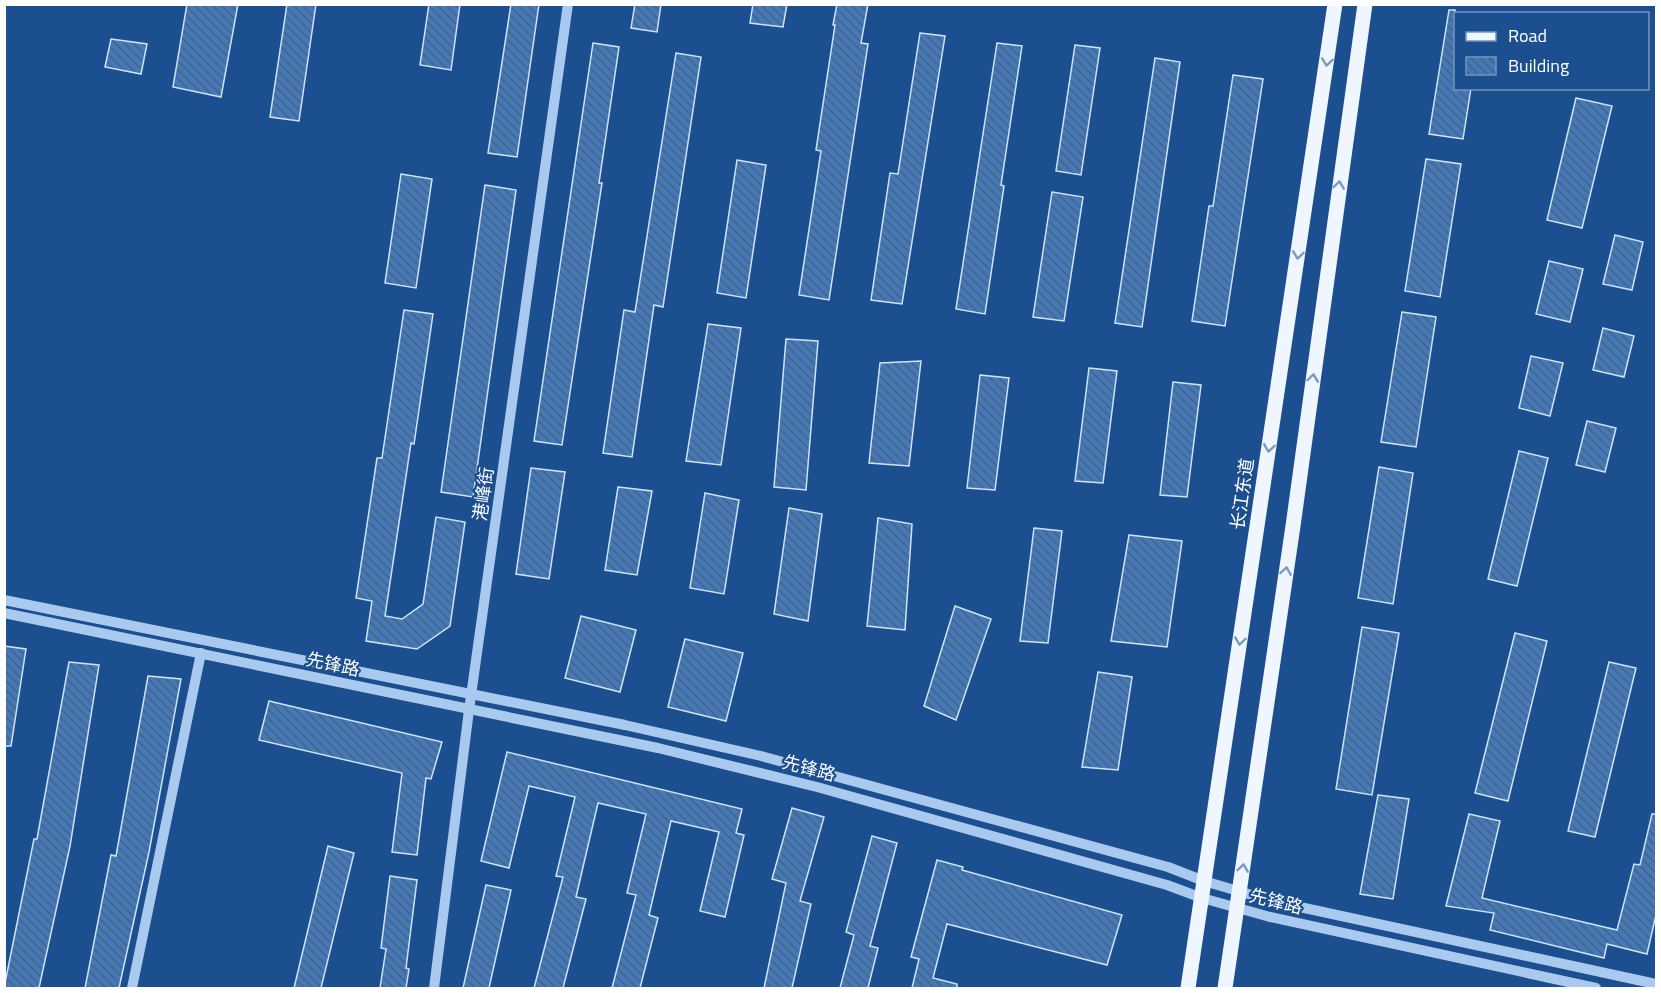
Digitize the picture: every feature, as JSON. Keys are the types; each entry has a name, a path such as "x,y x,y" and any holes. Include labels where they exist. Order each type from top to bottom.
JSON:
{"main road":[{"name":"长江东道","path":"1188,988 1335,4"},
{"path":"1225,988 1293,526 1365,4"}],"street":[{"name":"港峰街","path":"434,988 472,694 568,4"},
{"path":"4,600 625,725 761,756 1168,867 1204,881 1272,901 1656,984"},
{"name":"先锋路","path":"4,613 658,748 817,787 1167,885 1237,908 1596,988"},
{"path":"132,988 201,653"}],"building":[{"path":"187,4 238,4 221,97 173,87"},
{"path":"287,4 316,4 299,121 270,117"},
{"path":"429,4 460,4 451,70 420,65"},
{"path":"511,4 539,4 517,157 488,153"},
{"path":"635,4 661,4 657,32 631,28"},
{"path":"753,4 787,4 783,27 750,23"},
{"path":"837,4 868,4 861,43 868,44 829,300 799,295 821,151 816,150"},
{"path":"1449,10 1455,10 1454,90 1471,90 1463,139 1429,134"},
{"path":"920,33 945,36 902,304 871,300 890,173 898,174"},
{"path":"111,39 147,44 141,74 105,67"},
{"path":"593,43 619,47 599,183 602,183 562,445 534,441"},
{"path":"997,43 1022,46 985,314 956,309"},
{"path":"1075,45 1100,48 1081,175 1056,171"},
{"path":"676,53 701,57 663,307 654,305 632,457 603,453 624,310 635,312"},
{"path":"1155,58 1180,62 1142,327 1115,323"},
{"path":"1233,75 1263,79 1225,326 1192,321 1209,206 1213,206"},
{"path":"1576,98 1612,106 1582,228 1547,220"},
{"path":"1426,159 1461,164 1440,297 1405,291"},
{"path":"737,160 766,165 746,298 717,293"},
{"path":"401,174 432,179 416,288 385,283"},
{"path":"485,185 516,190 473,497 441,492"},
{"path":"1052,192 1083,197 1064,321 1033,317"},
{"path":"1615,235 1643,242 1632,290 1603,284"},
{"path":"1549,261 1583,269 1570,322 1536,314"},
{"path":"404,310 433,314 385,616 402,619 423,604 436,517 465,522 450,626 417,649 366,641 372,601 356,598 377,458 382,458"},
{"path":"1402,312 1436,317 1416,447 1381,442"},
{"path":"708,324 741,328 721,465 686,461"},
{"path":"1603,328 1634,336 1624,377 1593,370"},
{"path":"786,339 818,341 806,490 774,487"},
{"path":"1531,356 1563,363 1550,416 1519,408"},
{"path":"921,361 909,466 869,463 880,363"},
{"path":"1089,368 1117,371 1103,483 1075,481"},
{"path":"980,375 1009,378 995,490 967,488"},
{"path":"1173,382 1201,385 1187,497 1160,495"},
{"path":"1587,421 1616,428 1605,472 1576,465"},
{"path":"1519,451 1548,458 1517,586 1488,579"},
{"path":"1379,467 1413,473 1393,604 1358,598"},
{"path":"531,468 565,472 549,579 516,574"},
{"path":"618,487 652,491 637,575 605,570"},
{"path":"705,493 739,500 724,594 690,588"},
{"path":"789,508 822,514 808,621 774,614"},
{"path":"878,518 912,524 905,630 867,626"},
{"path":"1034,528 1062,531 1048,643 1020,641"},
{"path":"1129,535 1182,541 1167,647 1111,641"},
{"path":"955,606 991,619 956,720 924,706"},
{"path":"581,616 636,630 620,692 565,678"},
{"path":"1362,627 1399,633 1372,795 1336,789"},
{"path":"1515,633 1547,641 1508,801 1475,793"},
{"path":"685,639 743,653 726,721 668,707"},
{"path":"4,646 26,649 11,746 4,746"},
{"path":"69,662 99,665 70,846 39,988 4,988 34,839 37,839"},
{"path":"1609,662 1636,668 1595,837 1568,831"},
{"path":"1098,672 1132,677 1118,770 1082,767"},
{"path":"148,676 181,679 149,852 119,988 85,988 111,855 116,856"},
{"path":"269,701 442,742 431,779 426,778 417,855 392,852 402,773 259,740"},
{"path":"507,752 742,809 736,833 744,835 725,917 700,911 719,832 671,821 649,915 658,918 640,988 612,988 636,895 627,893 646,814 598,803 576,897 586,899 563,988 534,988 563,877 556,876 575,797 529,786 509,868 481,861"},
{"path":"1378,795 1409,799 1393,899 1360,894"},
{"path":"792,808 824,817 800,901 811,904 792,988 764,988 786,883 772,879"},
{"path":"1469,814 1500,821 1482,898 1617,930 1634,864 1640,865 1652,814 1656,814 1656,915 1647,954 1607,944 1604,958 1490,930 1494,913 1446,906"},
{"path":"872,836 897,843 870,946 878,948 868,988 840,988 854,935 846,932"},
{"path":"328,846 354,853 321,988 294,988"},
{"path":"937,860 963,867 962,870 1122,915 1107,965 947,924 933,978 957,984 957,988 912,988 919,959 911,957"},
{"path":"390,876 417,880 406,968 409,969 406,988 380,988 386,949 381,948"},
{"path":"486,885 511,890 489,988 463,988"}]}
